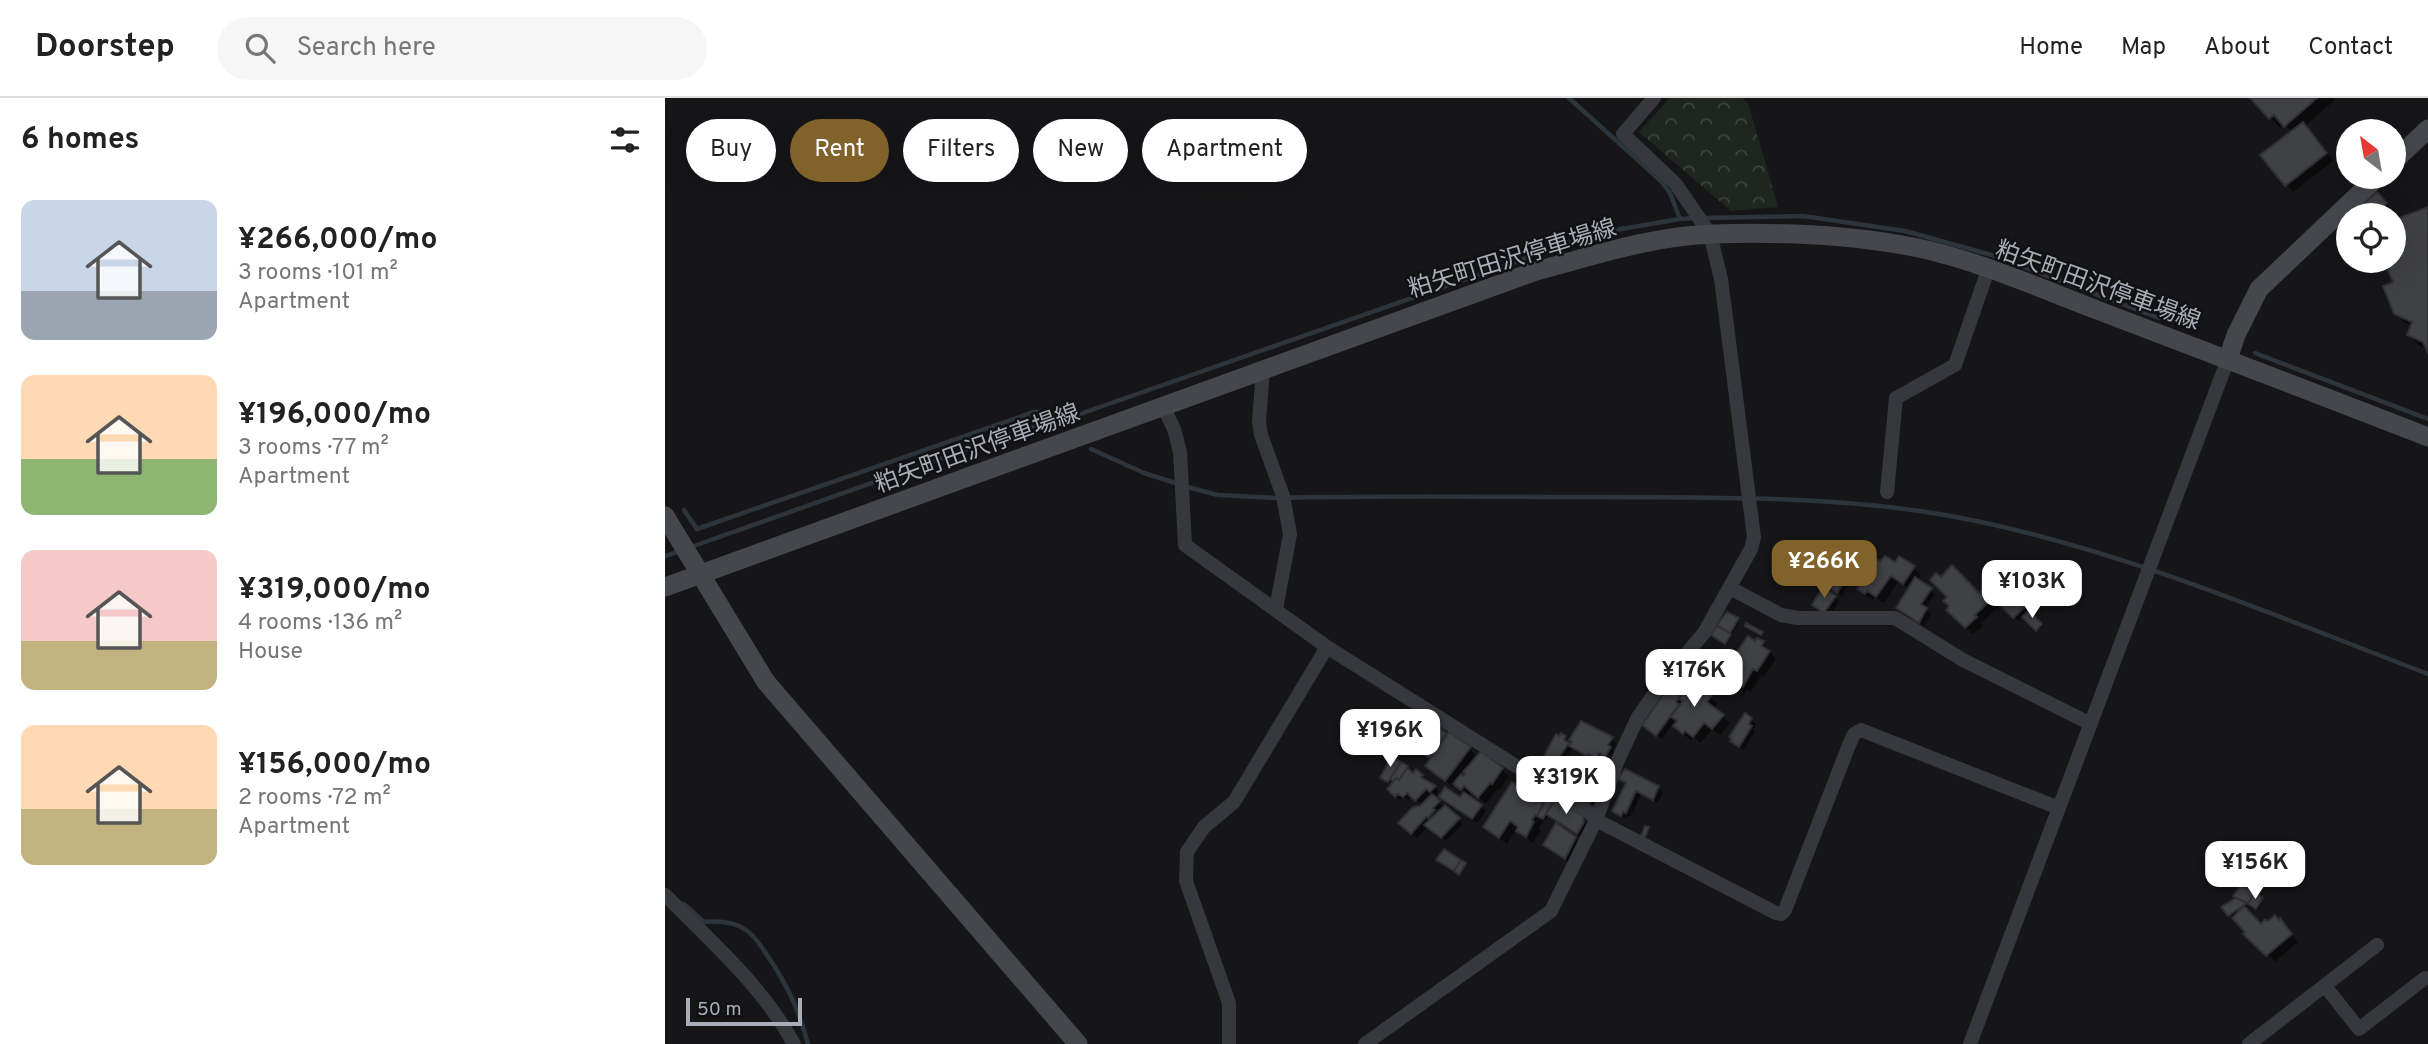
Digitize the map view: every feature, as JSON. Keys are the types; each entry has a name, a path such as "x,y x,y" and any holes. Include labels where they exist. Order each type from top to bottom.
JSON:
{"main road":[{"path":"2406,150 2428,130"},
{"path":"2228,359 2236,335 2259,289 2364,189"},
{"name":"粕矢町田沢停車場線","path":"665,587 696,568 1163,406 1536,271 1642,243 1710,234 1795,234 1862,239 1943,254 2228,359 2428,438"},
{"path":"665,516 766,682 1078,1044"}],"street":[{"path":"1366,1044 1551,911 1596,820 1616,762 1638,718 1665,679 1704,633 1747,558 1754,537 1721,279 1710,234 1675,183 1623,134 1654,98"},
{"path":"1887,492 1896,398 1955,365 1989,270"},
{"path":"1970,1044 2228,359"},
{"path":"1263,369 1259,422 1261,435 1280,487 1290,534 1276,609"},
{"path":"1163,406 1177,439 1185,545 1327,647 1578,805 1596,820 1776,913 1781,914 1785,910 1849,745 1854,734 1861,730 2059,808"},
{"path":"1730,588 1781,615 1798,618 1895,618 1963,660 2091,724"},
{"path":"1229,1044 1230,1003 1186,881 1187,852 1204,827 1234,802 1327,647"},
{"path":"665,895 728,958 779,1016 795,1044"},
{"path":"2249,1044 2377,945"},
{"path":"2325,986 2359,1029 2425,978"}],"green space":[{"path":"1670,98 1742,98 1748,103 1778,207 1731,211 1639,132"}],"building":[{"path":"2250,98 2317,98 2284,127 2274,115 2269,119"},
{"path":"2303,122 2327,153 2285,186 2260,155"},
{"path":"2377,192 2387,203 2365,203"},
{"path":"2428,207 2428,354 2423,342 2407,335 2412,322 2394,314 2383,286 2393,282 2389,273 2406,273 2406,215"},
{"path":"1852,546 1868,549 1837,593 1824,584 1831,574 1823,569 1834,551 1842,555"},
{"path":"1866,552 1880,561 1885,556 1895,562 1899,556 1915,566 1903,584 1891,576 1876,597 1867,591 1865,594 1857,589 1860,585 1853,577"},
{"path":"1952,565 1979,593 1984,588 1993,598 1965,628 1946,610 1949,606 1943,601 1947,597 1930,580 1936,573 1941,577"},
{"path":"1915,577 1932,588 1921,604 1927,608 1919,623 1896,608"},
{"path":"1823,587 1836,596 1824,613 1812,605"},
{"path":"2009,588 2026,606 2013,618 1996,601"},
{"path":"2029,610 2042,624 2036,631 2022,617"},
{"path":"1727,612 1739,618 1730,633 1717,625"},
{"path":"1746,623 1763,632 1761,635 1745,626"},
{"path":"1717,626 1731,634 1725,644 1711,635"},
{"path":"1748,636 1755,641 1757,638 1764,641 1762,646 1770,651 1757,671 1753,669 1743,687 1739,684 1734,691 1720,682"},
{"path":"1699,652 1712,656 1700,676 1689,668"},
{"path":"1683,674 1697,686 1693,691 1699,696 1705,690 1712,695 1707,702 1724,715 1712,729 1704,723 1693,737 1685,731 1683,734 1673,726 1677,721 1671,717 1683,701 1679,699 1681,695 1671,688"},
{"path":"1668,688 1680,696 1676,702 1679,704 1656,736 1642,725"},
{"path":"1745,713 1752,718 1749,724 1752,726 1739,747 1730,741 1732,739 1729,737"},
{"path":"1581,721 1613,737 1605,757 1599,753 1596,759 1569,746 1572,742 1569,740"},
{"path":"1434,723 1446,733 1429,758 1416,748"},
{"path":"1449,732 1471,747 1445,781 1425,766"},
{"path":"1561,733 1569,743 1560,756 1563,759 1550,778 1537,769 1556,734 1559,736"},
{"path":"1481,751 1503,768 1478,798 1464,786 1461,790 1453,784 1461,774 1465,774 1463,772"},
{"path":"1391,757 1401,762 1388,782 1380,778"},
{"path":"1563,759 1570,763 1566,772 1563,770 1556,782 1550,778"},
{"path":"1401,762 1408,766 1399,780 1396,778 1393,781 1390,779"},
{"path":"1570,763 1577,767 1572,776 1592,787 1593,782 1600,785 1590,803 1556,782 1563,770 1566,772"},
{"path":"1407,768 1413,773 1416,769 1423,775 1421,777 1436,786 1430,792 1426,789 1415,801 1407,793 1403,797 1398,794 1395,797 1387,789 1396,778 1399,780"},
{"path":"1579,768 1586,772 1581,780 1574,776"},
{"path":"1625,769 1659,786 1653,800 1636,791 1626,813 1623,812 1621,816 1612,811 1626,783 1618,779"},
{"path":"1512,782 1537,796 1536,799 1544,804 1532,820 1534,822 1526,837 1516,831 1518,827 1510,821 1499,838 1483,827"},
{"path":"1445,787 1460,797 1464,792 1482,805 1472,819 1439,797"},
{"path":"1432,794 1440,801 1428,818 1411,834 1398,823 1413,807 1420,806"},
{"path":"1547,796 1554,800 1543,819 1537,816"},
{"path":"1556,798 1583,816 1584,822 1577,834 1546,814"},
{"path":"1445,805 1460,818 1441,838 1424,825"},
{"path":"1556,823 1576,837 1565,859 1543,845"},
{"path":"1645,826 1649,827 1645,838 1641,836"},
{"path":"1444,849 1461,860 1454,871 1436,860"},
{"path":"1461,860 1466,863 1459,875 1454,871"},
{"path":"2241,885 2255,892 2248,904 2233,896"},
{"path":"2255,892 2263,898 2256,909 2248,904"},
{"path":"2236,898 2247,903 2228,916 2221,907"},
{"path":"2244,906 2261,924 2275,915 2292,934 2266,956 2243,934 2245,932 2232,918"}],"waterway":[{"path":"1569,98 1661,181 1670,193 1680,219"},
{"path":"1703,218 1803,216 1905,231 1995,256 2159,318"},
{"path":"684,510 697,529 1034,412 1080,414 1598,233 1694,218"},
{"path":"2255,353 2428,419"},
{"path":"691,547 1027,428 1043,425 1051,427"},
{"path":"1091,449 1144,473 1218,495 1275,498 1438,496 1779,499 1868,505 1956,517 2017,530 2136,565 2428,674"},
{"path":"665,556 680,551"},
{"path":"684,904 704,922 737,925 755,938 787,987 808,1044"}]}
